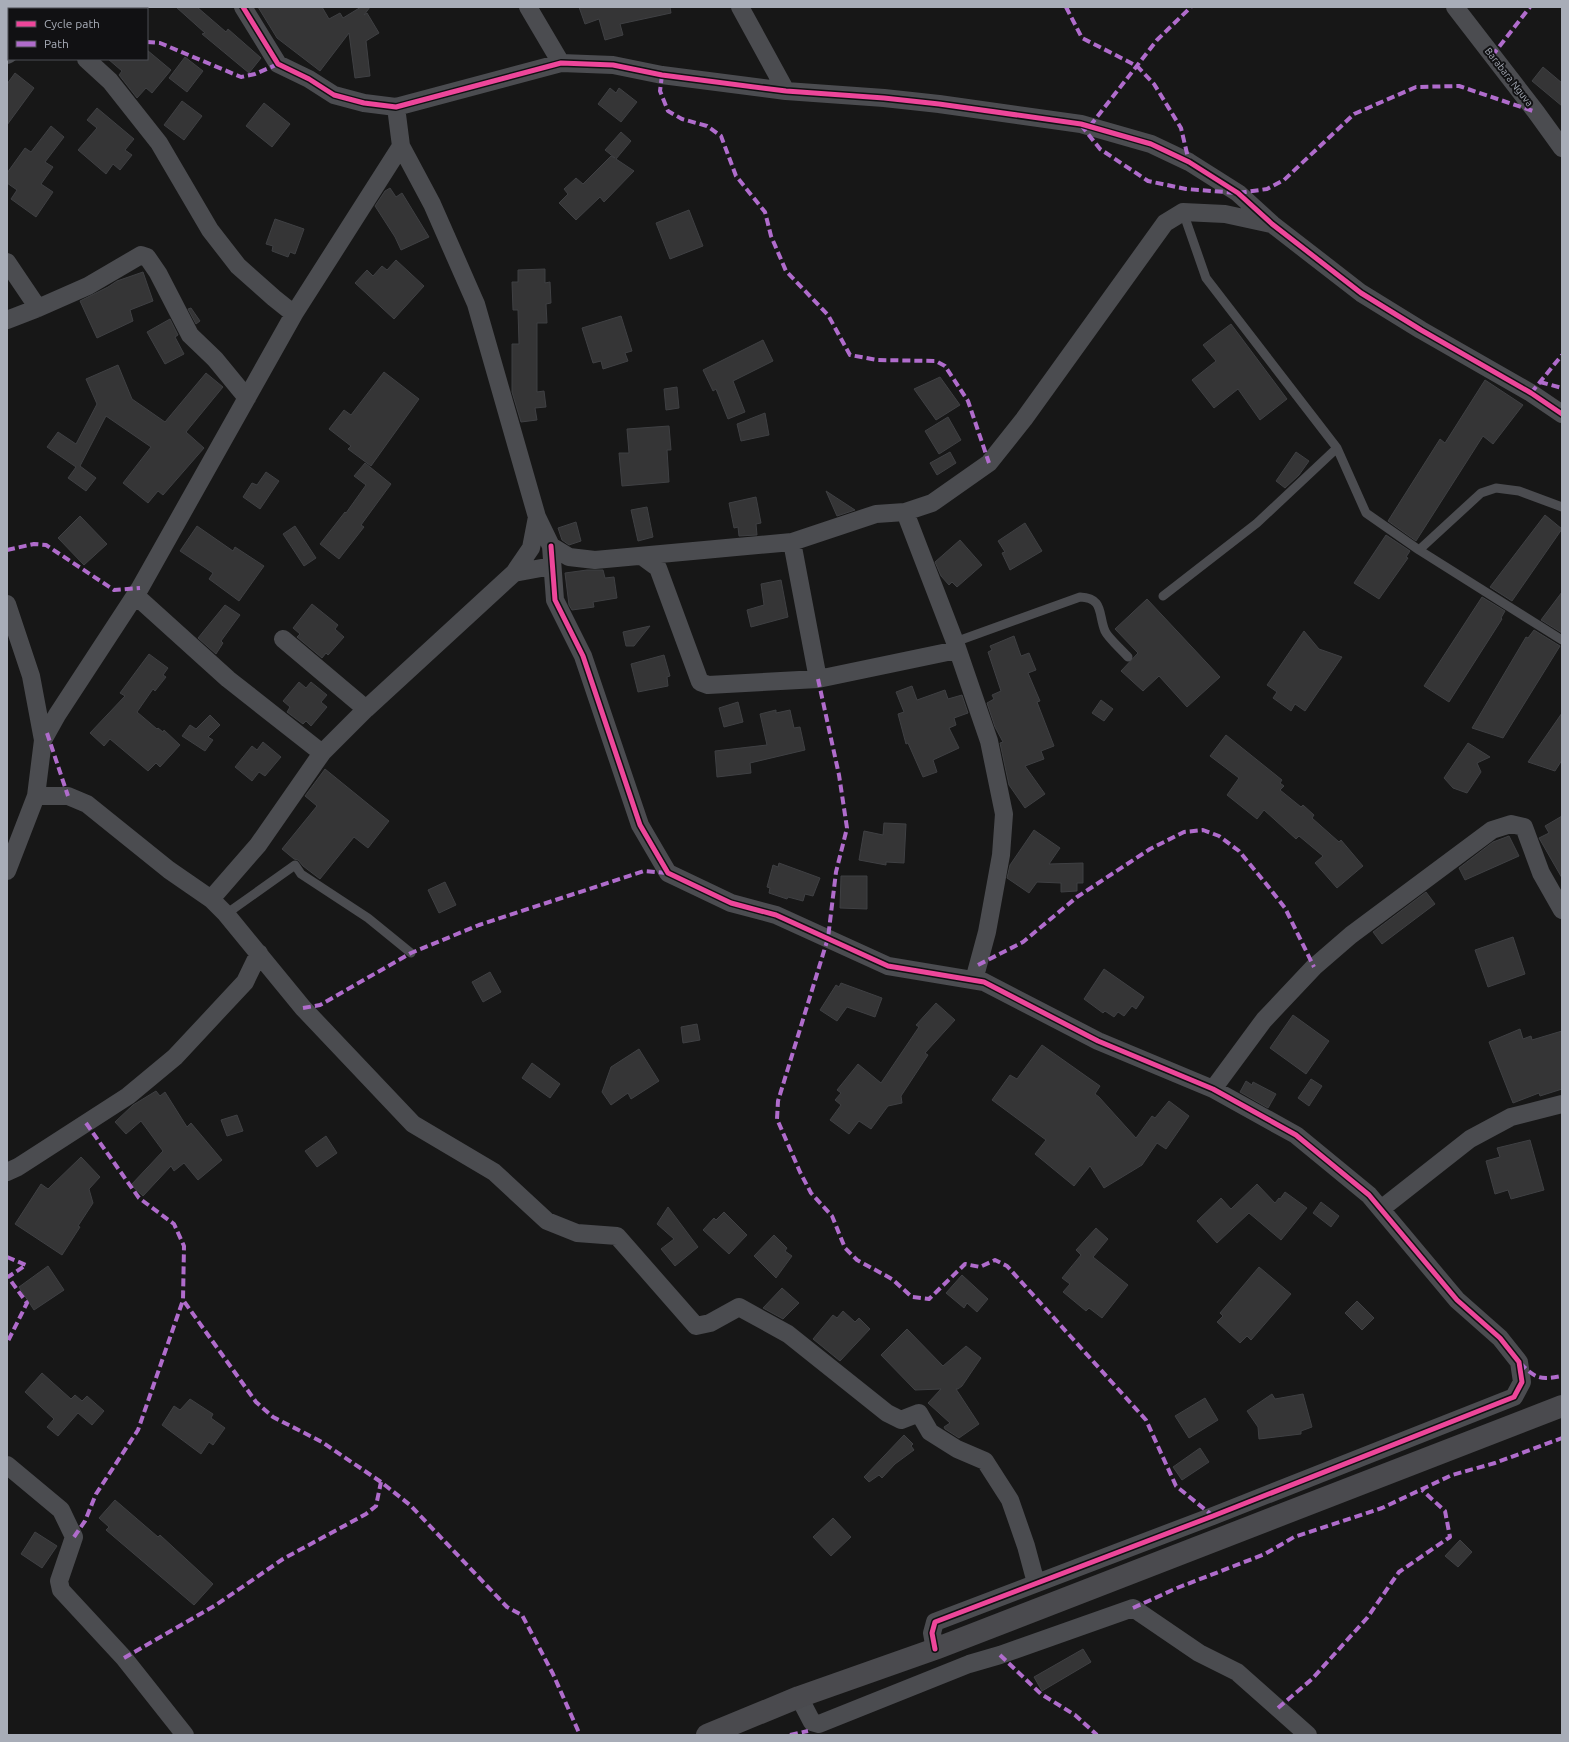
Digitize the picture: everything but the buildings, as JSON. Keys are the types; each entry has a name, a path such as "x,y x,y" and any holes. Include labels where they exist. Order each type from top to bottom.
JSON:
{"main road":[{"path":"707,1735 799,1697 935,1649 1562,1406"}],"street":[{"path":"243,7 278,64 309,79 334,96 364,103 396,107 561,63 613,65 662,75 786,91 884,98 938,104 1090,126 1151,144 1189,162 1238,193 1272,224 1361,292 1434,338 1531,393 1562,414"},
{"path":"528,7 561,63"},
{"path":"740,7 786,91"},
{"name":"Barabara Nguva","path":"1455,7 1562,148"},
{"path":"87,60 110,81 159,143 210,230 238,266 294,314"},
{"path":"396,107 401,146 432,204 476,304 537,517 551,546 555,600 583,656 640,825 668,873 731,903 776,915 888,966 984,982 1098,1041 1213,1089 1296,1135 1369,1195 1457,1300 1500,1338 1519,1362 1522,1382 1514,1397 1213,1516 935,1622 932,1634 935,1649"},
{"path":"43,740 57,715 135,595 294,314 401,146"},
{"path":"551,546 569,557 595,560 643,557 792,542 876,514 905,512 932,503 989,463 1024,419 1165,223 1183,212 1225,214 1272,224"},
{"path":"7,320 88,286 141,255 148,257 158,273 190,335 215,359 247,398"},
{"path":"7,262 38,308"},
{"path":"905,512 956,646 989,741 1004,814 1001,855 988,932 974,980"},
{"path":"211,899 258,845 322,753 366,709 514,573 531,548 537,517"},
{"path":"792,542 818,679"},
{"path":"643,557 658,568 700,682 708,686 818,679 956,646"},
{"path":"514,573 552,566"},
{"path":"135,595 228,680 322,753"},
{"path":"7,604 30,676 43,740 36,796 7,871"},
{"path":"283,639 366,709"},
{"path":"36,796 68,796 87,804 169,870 211,899 226,914 259,953 303,1008 413,1124 494,1172 547,1220 576,1232 617,1236 696,1326 710,1323 739,1306 788,1334 887,1413 901,1420 919,1413 930,1432 957,1449 985,1461 1010,1500 1026,1546 1036,1583"},
{"path":"1213,1089 1264,1020 1314,967 1351,935 1492,830 1511,824 1524,827 1540,873 1562,910"},
{"path":"7,1172 24,1163 128,1096 175,1057 245,982 259,953"},
{"path":"1381,1209 1470,1139 1511,1116 1562,1104"},
{"path":"7,1465 61,1510 74,1537 59,1582 61,1590 124,1658 184,1735"},
{"path":"799,1697 809,1729 969,1664 1000,1655 1133,1608 1199,1653 1237,1672 1308,1735"}],"lane":[{"path":"1183,212 1206,278 1337,448 1366,513 1419,550 1562,640"},
{"path":"1163,596 1257,523 1337,448"},
{"path":"1419,550 1481,493 1496,488 1519,491 1562,507"},
{"path":"956,646 1080,597 1089,598 1100,607 1105,632 1128,657"},
{"path":"226,914 294,865 301,874 368,918 411,953"}],"marked path":[{"path":"1066,7 1082,38 1137,66 1154,84 1181,128 1189,162"},
{"path":"1090,126 1157,40 1191,7"},
{"path":"1492,56 1530,7"},
{"path":"148,42 160,43 241,77 255,74 278,64"},
{"path":"662,75 660,91 668,111 682,119 707,126 721,136 736,176 765,212 771,236 786,271 828,315 850,355 877,360 936,361 945,366 968,401 989,463"},
{"path":"1081,125 1100,149 1148,181 1186,189 1238,193 1267,189 1284,180 1354,114 1416,87 1459,86 1536,112"},
{"path":"1531,393 1562,355"},
{"path":"1540,382 1562,388"},
{"path":"7,550 34,544 46,545 114,590 140,588"},
{"path":"818,679 839,775 847,828 836,872 828,938 778,1101 777,1119 800,1172 811,1193 832,1216 845,1248 857,1260 892,1279 912,1297 929,1299 965,1264 980,1267 995,1260 1007,1266 1146,1420 1176,1486 1213,1516"},
{"path":"47,733 68,796"},
{"path":"978,965 1023,942 1077,897 1150,849 1184,832 1203,830 1219,836 1239,851 1267,885 1285,908 1314,967"},
{"path":"303,1008 320,1005 411,953 479,925 644,871 668,873"},
{"path":"86,1123 139,1198 174,1224 184,1246 183,1300 256,1402 273,1417 322,1442 381,1482 410,1505 507,1607 522,1615 553,1674 580,1735"},
{"path":"7,1257 26,1265 8,1277 27,1303 7,1343"},
{"path":"74,1537 85,1521 96,1494 138,1430 183,1300"},
{"path":"1520,1363 1530,1372 1539,1377 1548,1378 1562,1376"},
{"path":"1133,1608 1177,1588 1265,1554 1294,1537 1382,1508 1452,1475 1495,1463 1562,1438"},
{"path":"124,1658 216,1605 283,1559 366,1514 376,1506 381,1482"},
{"path":"1278,1708 1312,1679 1367,1618 1399,1572 1450,1537 1445,1511 1422,1490"},
{"path":"1000,1655 1041,1694 1075,1715 1097,1735"},
{"path":"790,1735 808,1731"}],"cycle path":[{"path":"243,7 278,64 309,79 334,95 364,103 396,107 561,63 613,65 662,75 786,91 884,98 939,104 1081,124 1151,144 1189,162 1238,193 1272,224 1361,293 1421,330 1531,393 1562,414"},
{"path":"551,546 555,600 583,656 640,825 668,873 731,903 776,915 888,966 984,982 1098,1041 1213,1089 1296,1135 1369,1195 1457,1300 1500,1338 1519,1362 1522,1382 1514,1397 1213,1516 935,1622 932,1633 935,1649"}]}
